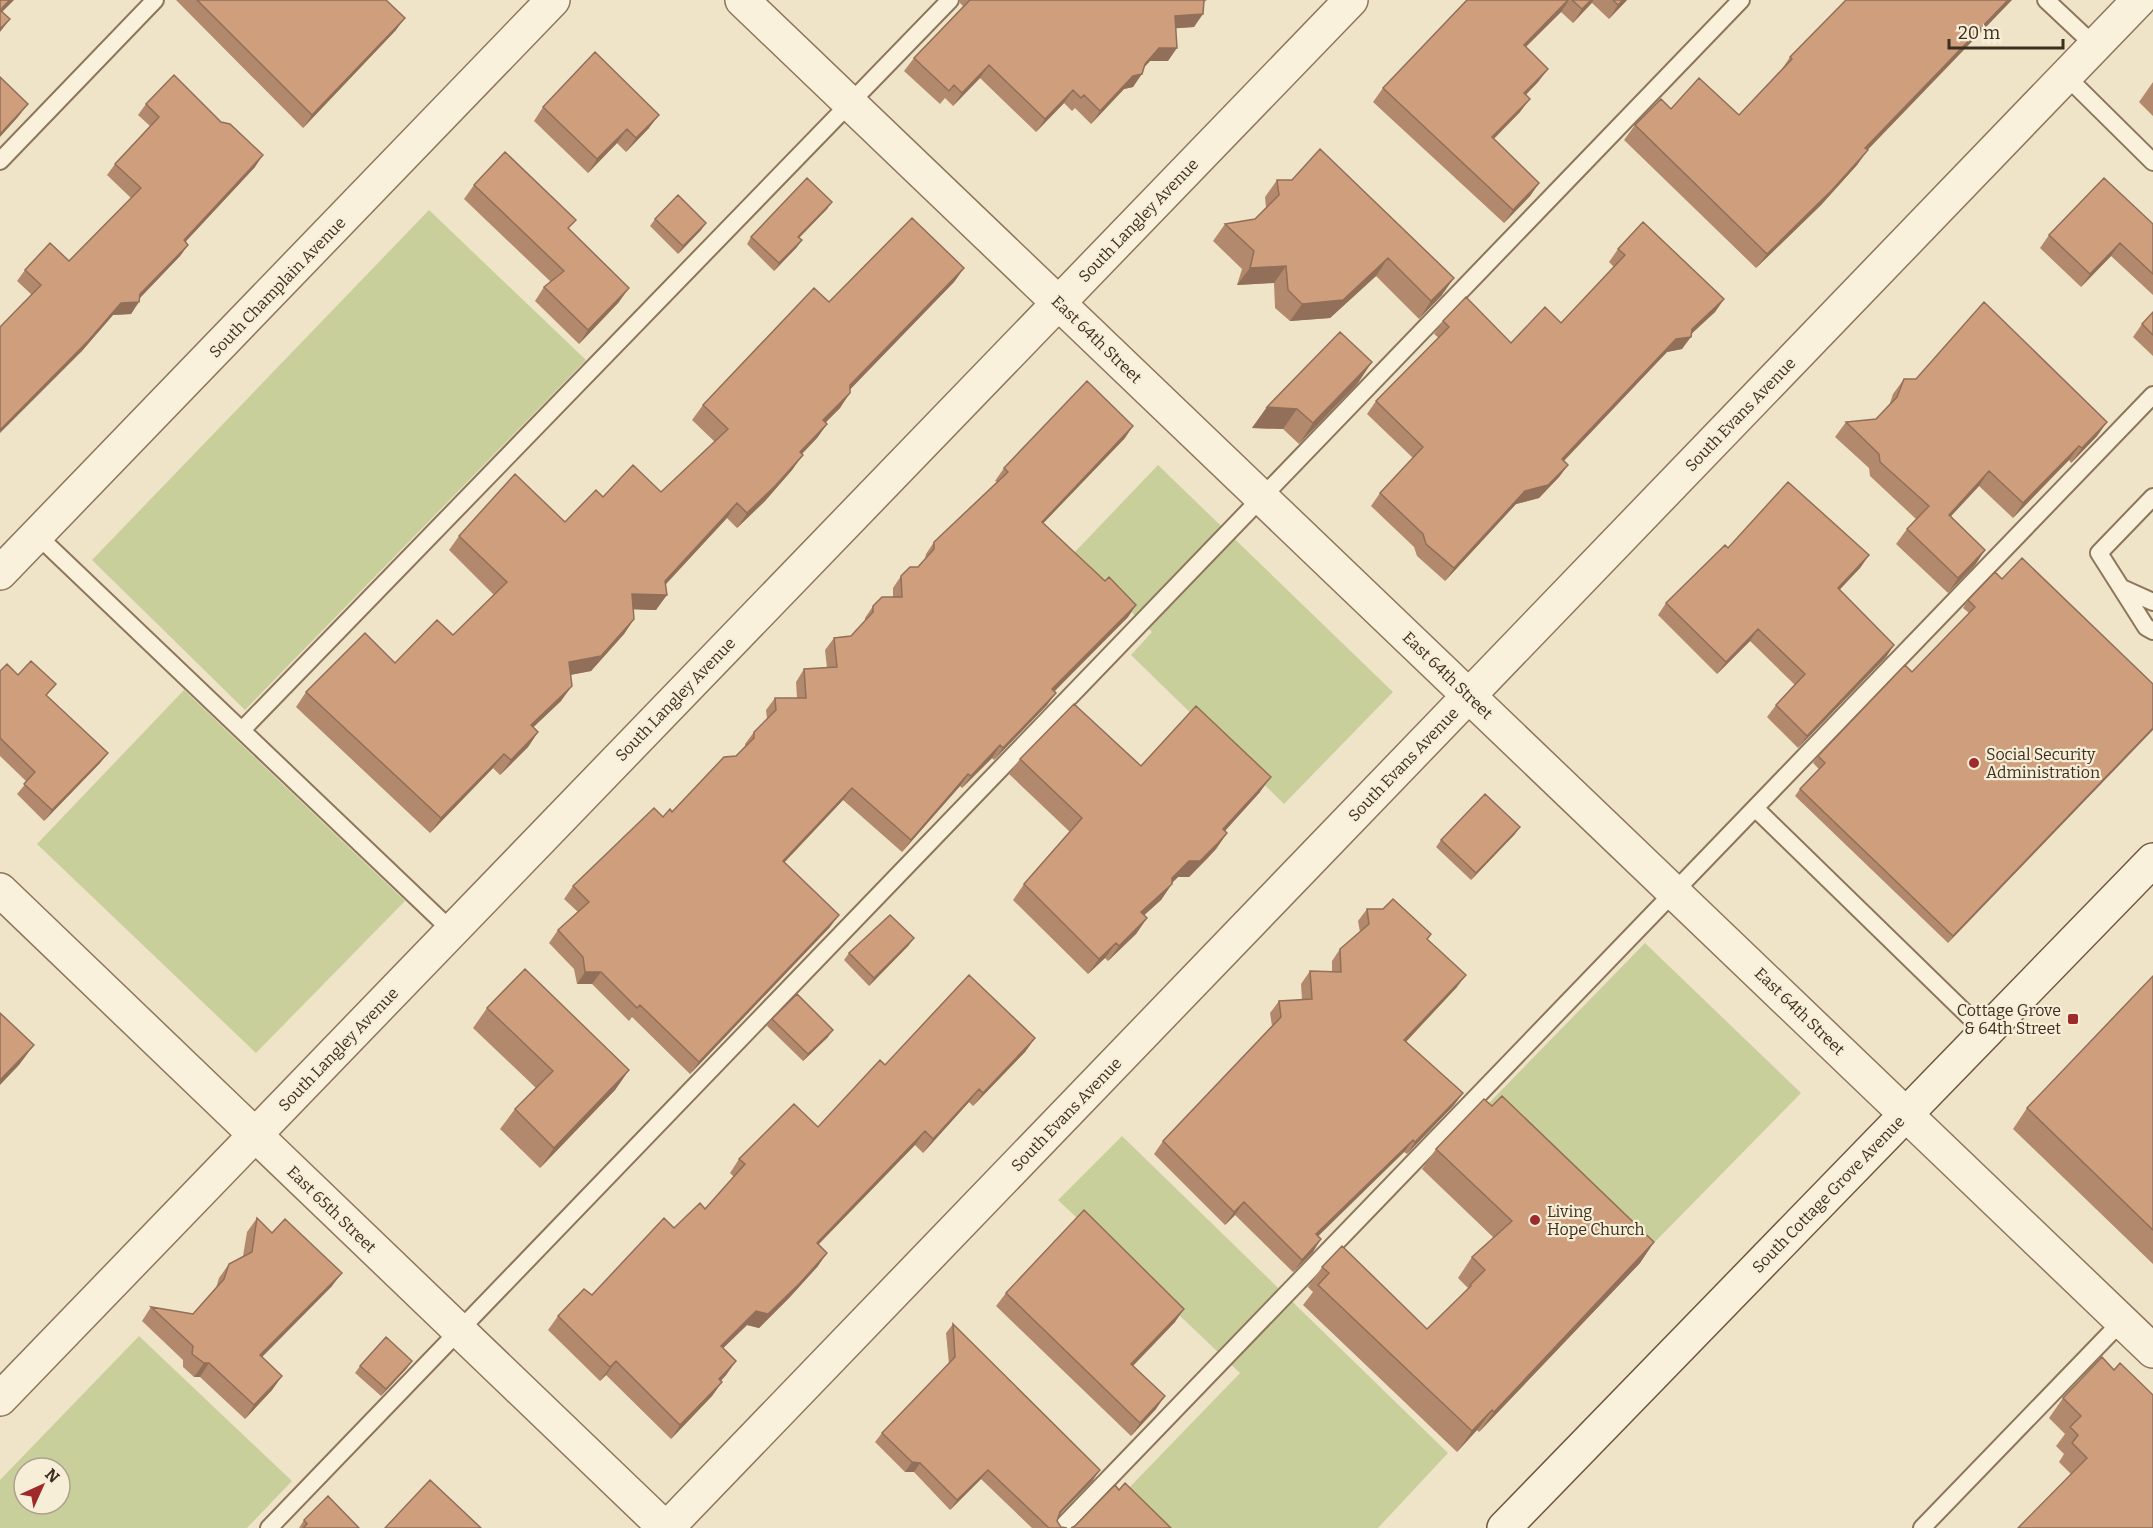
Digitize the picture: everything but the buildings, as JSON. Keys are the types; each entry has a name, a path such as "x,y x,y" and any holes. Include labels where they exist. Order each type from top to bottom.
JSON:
{"street":[{"name":"South Champlain Avenue","path":"0,573 553,0"},
{"name":"East 64th Street","path":"742,0 1906,1113 2142,1335"},
{"name":"South Langley Avenue","path":"0,1399 1351,0"},
{"name":"South Evans Avenue","path":"666,1528 2139,0"},
{"name":"South Cottage Grove Avenue","path":"1504,1528 2153,860"},
{"name":"East 65th Street","path":"0,890 666,1528"}],"lane":[{"path":"0,161 155,0"},
{"path":"242,730 950,0"},
{"path":"269,1528 1741,0"},
{"path":"2046,0 2095,46"},
{"path":"2066,76 2153,162"},
{"path":"1061,1528 2153,395"},
{"path":"2153,497 2099,553 2146,627 2153,631"},
{"path":"37,535 452,931"},
{"path":"2122,588 2153,602"},
{"path":"1755,808 1985,1032"},
{"path":"1922,1528 2142,1335"}],"green space":[{"path":"429,210 586,360 245,710 92,560"},
{"path":"1158,465 1393,692 1284,804 1131,655 1152,632 1072,555"},
{"path":"184,690 405,901 256,1053 37,844"},
{"path":"1645,943 1801,1093 1645,1252 1488,1104"},
{"path":"1122,1136 1448,1453 1378,1528 1162,1528 1125,1492 1240,1373 1058,1200"},
{"path":"139,1336 292,1481 247,1528 0,1528 0,1480 12,1468 12,1516 72,1516 72,1456 23,1456"}],"place":[{"name":"Social Security Administration","path":"1974,763"},
{"name":"Cottage Grove & 64th Street","path":"2073,1019"},
{"name":"Living Hope Church","path":"1535,1220"}]}
